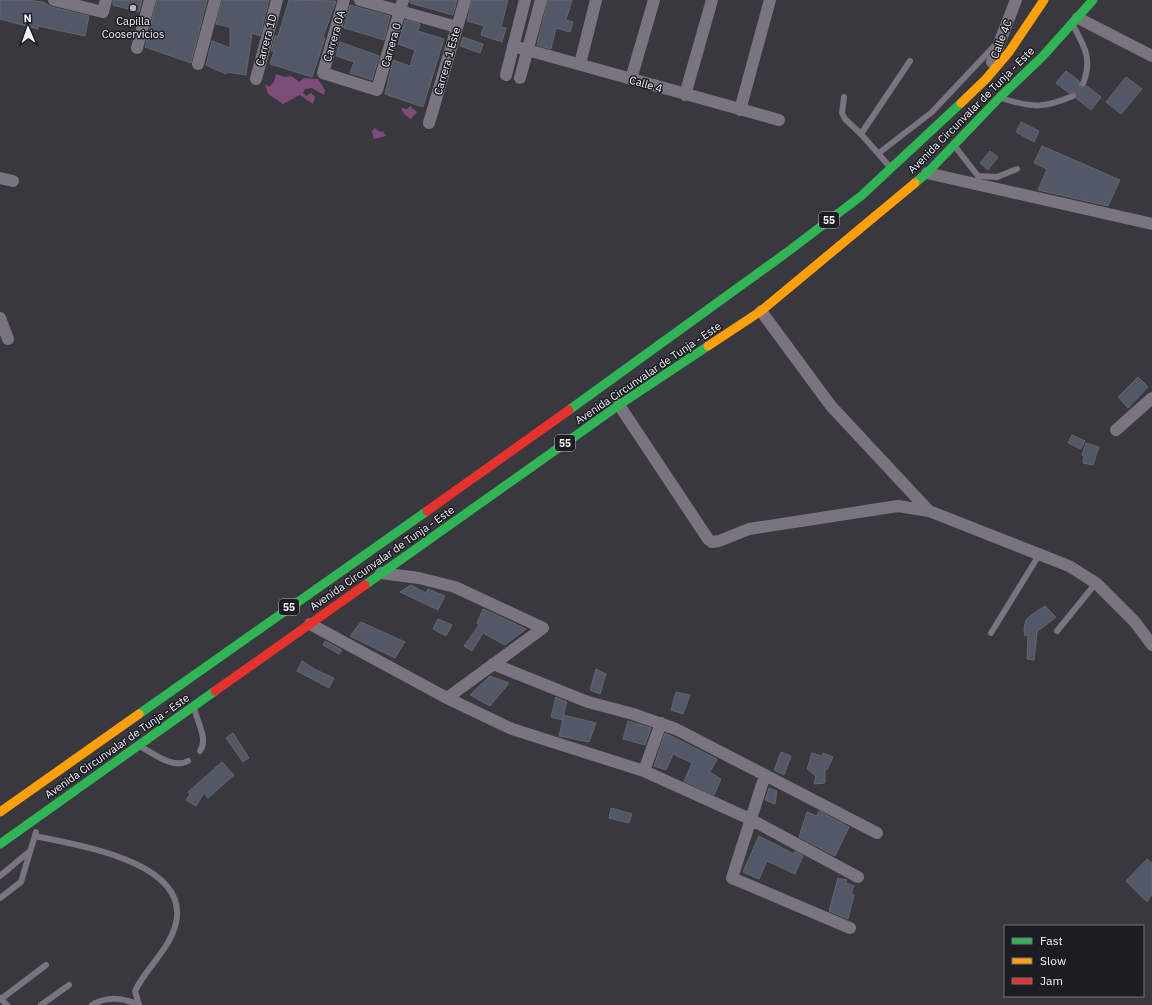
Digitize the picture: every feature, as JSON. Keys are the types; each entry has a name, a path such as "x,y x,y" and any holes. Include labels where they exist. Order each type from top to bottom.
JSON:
{"highway":[{"name":"Avenida Circunvalar de Tunja - Este","path":"0,812 593,392 786,253 861,196 892,169 986,79 1013,47 1044,0"},
{"name":"Avenida Circunvalar de Tunja - Este","path":"0,844 618,405 761,311 927,173 999,98 1042,57 1093,0"}],"street":[{"path":"54,0 103,12 106,0"},
{"path":"137,48 150,0"},
{"path":"198,64 215,0"},
{"name":"Carrera 1D","path":"256,79 277,0"},
{"name":"Carrera 0A","path":"344,0 323,73 377,90"},
{"path":"360,0 402,6 457,27"},
{"name":"Carrera 1 Este","path":"429,123 464,0"},
{"path":"506,75 525,0"},
{"path":"520,78 541,0"},
{"path":"580,64 596,0"},
{"path":"631,79 654,0"},
{"path":"685,95 712,0"},
{"path":"740,110 770,0"},
{"name":"Calle 4C","path":"986,79 1016,0"},
{"name":"Carrera 0","path":"377,90 402,6"},
{"path":"1075,21 1152,56"},
{"name":"Calle 4","path":"513,46 779,120"},
{"path":"927,173 1152,224"},
{"path":"0,178 13,181"},
{"path":"761,311 831,406 929,511"},
{"path":"0,318 8,339"},
{"path":"1116,430 1152,398"},
{"path":"618,405 708,539 712,542 719,542 749,530 898,506 929,511 1069,566 1096,583 1135,622 1152,645"},
{"path":"381,573 419,578 455,586 543,628 448,698"},
{"path":"310,624 448,698 512,729 644,771 750,819 858,877"},
{"path":"493,664 588,702 661,723 676,729 765,774 877,834"},
{"path":"644,771 661,723"},
{"path":"765,774 732,878 850,928"}],"lane":[{"path":"1075,21 1088,56 1088,71 1083,84"},
{"path":"879,153 932,112 1002,37"},
{"path":"861,134 910,61"},
{"path":"844,96 842,113 845,119 879,153 892,169"},
{"path":"999,98 1028,106 1053,104 1073,96"},
{"path":"954,146 978,176 998,177 1017,169"},
{"path":"990,633 1039,555"},
{"path":"1057,631 1096,583"},
{"path":"193,706 204,741 203,747 200,751"},
{"path":"138,746 176,764 182,764 188,761"},
{"path":"0,898 21,882 35,836 44,813"},
{"path":"35,836 96,849 124,858 149,870 167,887 176,904 176,923 168,940 142,976 135,991 139,1005"},
{"path":"0,876 30,851"},
{"path":"7,1005 0,999 46,965"},
{"path":"41,1005 69,985"},
{"path":"92,1005 98,1001 112,998 126,999 139,1005"}],"shaded area":[{"path":"276,74 285,77 291,76 300,82 303,78 318,79 325,90 324,95 312,88 305,89 303,93 306,96 311,93 315,97 313,104 300,95 283,104 268,94 265,84 269,87 274,82"},
{"path":"410,106 417,112 411,119 404,114 401,108 407,109"},
{"path":"374,128 381,132 383,131 386,136 374,139 371,130 373,131"}],"building":[{"path":"0,0 26,0 43,2 52,7 89,16 85,36 38,26 38,29 0,19"},
{"name":"Capilla Cooservicios","path":"113,0 142,0 139,12 113,5"},
{"path":"157,0 207,0 191,63 145,47"},
{"path":"222,0 269,0 260,36 252,33 246,75 227,72 226,74 206,65 212,41 230,48 230,27 216,24"},
{"path":"289,0 336,1 323,37 325,38 312,77 270,64 274,51 271,51 275,36 278,36"},
{"path":"410,0 457,0 453,15 410,3"},
{"path":"472,0 508,0 501,27 506,28 502,42 481,35 484,26 467,21"},
{"path":"548,0 572,0 566,20 573,22 570,32 556,28 551,49 537,45"},
{"path":"350,5 390,16 384,40 344,28"},
{"path":"405,20 420,24 418,31 444,39 423,107 385,94 393,60 410,66 415,50 398,44"},
{"path":"463,37 483,44 480,53 460,46"},
{"path":"340,42 379,56 372,80 350,73 354,62 336,56"},
{"path":"1066,71 1079,81 1080,87 1084,88 1087,86 1101,97 1091,110 1077,99 1075,92 1069,93 1056,83"},
{"path":"1126,77 1142,89 1121,114 1106,102"},
{"path":"1021,122 1039,131 1034,142 1016,132"},
{"path":"1042,146 1120,180 1108,206 1038,190 1047,169 1034,163"},
{"path":"990,151 998,157 988,170 980,163"},
{"path":"1138,377 1148,387 1128,408 1118,397"},
{"path":"1072,435 1085,441 1081,449 1068,443"},
{"path":"1086,443 1099,447 1093,465 1083,463 1084,456 1082,455"},
{"path":"411,585 426,593 428,589 445,596 438,610 400,592"},
{"path":"1045,606 1056,617 1037,632 1034,660 1027,659 1028,635 1025,636 1024,629 1026,620"},
{"path":"483,609 526,629 505,645 483,633 472,651 464,646 479,625 477,623"},
{"path":"438,619 452,625 446,636 433,629"},
{"path":"361,622 405,642 395,658 350,636"},
{"path":"325,641 342,650 339,654 323,645"},
{"path":"302,661 316,670 334,678 329,688 297,671"},
{"path":"596,669 606,674 600,694 590,690"},
{"path":"490,676 509,683 490,706 470,695"},
{"path":"676,692 690,695 683,714 671,710"},
{"path":"556,697 567,702 562,720 551,717"},
{"path":"564,715 596,723 589,742 559,736"},
{"path":"628,721 651,728 645,745 623,739"},
{"path":"233,733 249,758 243,762 226,738"},
{"path":"665,733 717,759 710,772 721,779 714,795 684,781 692,763 673,754 666,770 654,766"},
{"path":"781,752 791,756 784,775 774,770"},
{"path":"812,753 822,756 823,753 833,757 827,770 825,769 825,783 814,784 816,776 807,769"},
{"path":"222,762 234,775 208,798 204,793 196,806 186,800 190,794 188,792"},
{"path":"769,788 777,791 775,804 765,800"},
{"path":"611,808 632,814 629,823 609,818"},
{"path":"819,811 849,827 835,856 799,837 807,812 817,816"},
{"path":"759,836 794,854 795,851 803,856 795,874 767,861 759,879 743,872"},
{"path":"1147,859 1152,863 1152,894 1147,902 1126,881"},
{"path":"838,878 847,880 846,883 854,886 851,894 854,895 848,919 829,911"}],"traffic: fast":[{"path":"915,183 927,173 999,98 1042,57 1093,0"},
{"path":"569,410 786,253 861,196 961,103"},
{"path":"365,585 619,405 708,346"},
{"path":"139,714 427,511"},
{"path":"0,844 215,691"}],"traffic: slow":[{"path":"961,103 986,79 1009,52 1044,0"},
{"path":"708,346 761,311 915,183"},
{"path":"0,812 139,714"}],"traffic: jam":[{"path":"427,511 569,410"},
{"path":"215,691 365,585"}],"place":[{"name":"Capilla Cooservicios","path":"133,8"}]}
